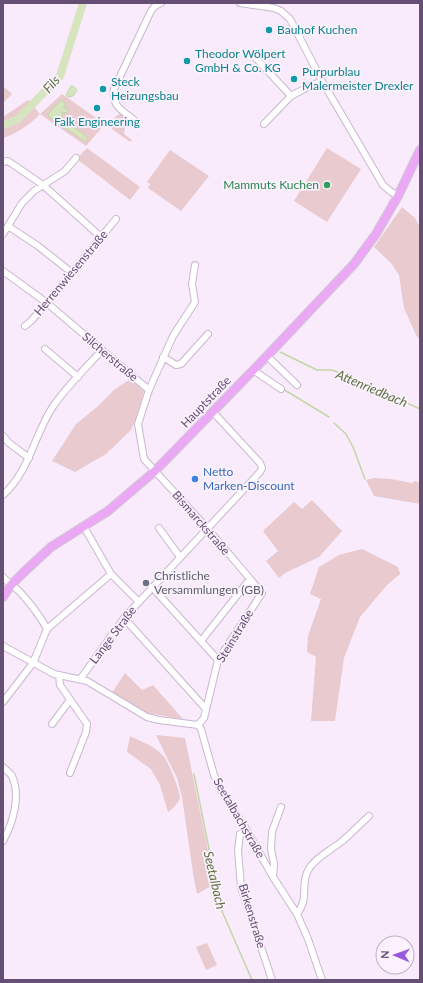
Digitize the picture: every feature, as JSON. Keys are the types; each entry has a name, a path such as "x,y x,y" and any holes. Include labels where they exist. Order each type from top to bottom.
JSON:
{"main road":[{"name":"Hauptstraße","path":"3,596 11,585 51,547 108,511 155,471 354,264 376,234 398,196 420,150"}],"street":[{"path":"133,119 120,110 114,102 114,89 151,11 155,6 161,3"},
{"path":"240,3 274,8 281,11 290,19 322,81 383,185 398,196"},
{"path":"254,55 291,96"},
{"path":"264,124 291,96 322,81"},
{"path":"3,234 22,203 43,185 65,171 76,158"},
{"path":"3,162 8,161 43,185 101,237"},
{"name":"Herrenwiesenstraße","path":"25,326 47,303 71,272 116,220"},
{"path":"8,226 38,246 71,272"},
{"path":"149,390 173,336 195,302 192,284 195,265"},
{"name":"Silcherstraße","path":"3,271 47,303 149,390 140,416 138,430 144,458 155,471"},
{"path":"163,357 176,365 181,364 208,334"},
{"path":"45,349 78,377"},
{"path":"3,495 20,474 52,408 102,350"},
{"path":"267,356 297,385"},
{"path":"253,370 281,389"},
{"name":"Lange Straße","path":"81,678 124,618 260,472 262,468 260,463 213,412"},
{"path":"3,436 9,443 29,458"},
{"name":"Bismarckstraße","path":"155,471 207,528 262,593"},
{"path":"84,527 111,574 139,602"},
{"path":"159,528 180,557"},
{"path":"3,702 33,663 47,629 111,574"},
{"path":"3,577 19,591 43,621 47,629"},
{"path":"201,641 250,580"},
{"path":"152,587 218,660"},
{"name":"Steinstraße","path":"198,725 204,718 218,660 262,593"},
{"path":"124,618 206,709"},
{"path":"3,647 59,675 81,678 94,684 147,716 159,720 198,725"},
{"path":"59,675 60,684 87,724 86,732 70,773"},
{"path":"52,724 70,700"},
{"name":"Seetalbachstraße","path":"198,725 201,729 214,775 222,792 246,828 273,877 297,914 308,939 322,980"},
{"path":"3,767 12,775 15,786 15,803 12,821 3,841"},
{"path":"273,877 274,864 271,849 272,832 281,807"},
{"path":"297,914 303,907 305,878 310,868 318,859 342,842 369,816"},
{"name":"Birkenstraße","path":"246,828 240,834 238,850 241,887 272,980"}],"shaded area":[{"path":"3,86 12,94 3,103"},
{"path":"71,86 77,90 73,96 68,97 66,95"},
{"path":"62,94 105,124 86,146 40,114"},
{"path":"28,100 40,114 32,122 14,134 3,138 3,117"},
{"path":"61,100 65,103 64,108 68,109 67,113 62,112 62,118 87,137 88,139 86,141 49,117 48,114"},
{"path":"120,114 125,121 124,134 132,140 130,142 108,126 116,116"},
{"path":"87,148 140,187 130,200 77,159"},
{"name":"Mammuts Kuchen","path":"327,148 361,169 327,222 294,201"},
{"path":"170,150 209,176 181,211 148,188 150,184 147,182"},
{"path":"402,207 415,218 420,227 420,340 416,335 404,308 399,275 391,263 374,247"},
{"path":"130,379 144,391 137,416 131,430 106,454 75,472 52,461 76,424 96,408 114,390"},
{"path":"374,478 391,479 412,483 415,481 420,483 420,504 374,496 366,480"},
{"path":"312,500 342,531 319,557 285,573 279,578 266,561 278,551 263,531 294,502 302,509"},
{"path":"362,549 398,567 400,574 387,585 360,617 344,658 335,721 311,721 316,657 307,652 308,636 321,599 310,594 319,567 339,555"},
{"path":"125,673 142,690 153,685 182,719 147,713 112,693"},
{"path":"156,735 185,738 215,884 197,894 182,797 177,778"},
{"path":"130,736 161,753 168,765 180,798 175,806 168,812 160,785 151,769 127,752"},
{"path":"207,943 217,965 206,970 196,947"}],"waterway":[{"name":"Fils","path":"3,125 17,120 60,76 83,3"},
{"name":"Attenriedbach","path":"280,352 317,370 332,370 354,378 420,409"},
{"path":"283,389 329,417"},
{"path":"334,423 346,434 353,447 365,479"},
{"name":"Seetalbach","path":"194,774 217,889 218,902 252,980"}],"place":[{"name":"Bauhof Kuchen","path":"269,30"},
{"name":"Theodor Wölpert GmbH & Co. KG","path":"187,61"},
{"name":"Purpurblau Malermeister Drexler","path":"294,79"},
{"name":"Steck Heizungsbau","path":"103,89"},
{"name":"Falk Engineering","path":"97,108"},
{"name":"Mammuts Kuchen","path":"327,185"},
{"name":"Netto Marken-Discount","path":"195,479"},
{"name":"Christliche Versammlungen (GB)","path":"146,583"}]}
